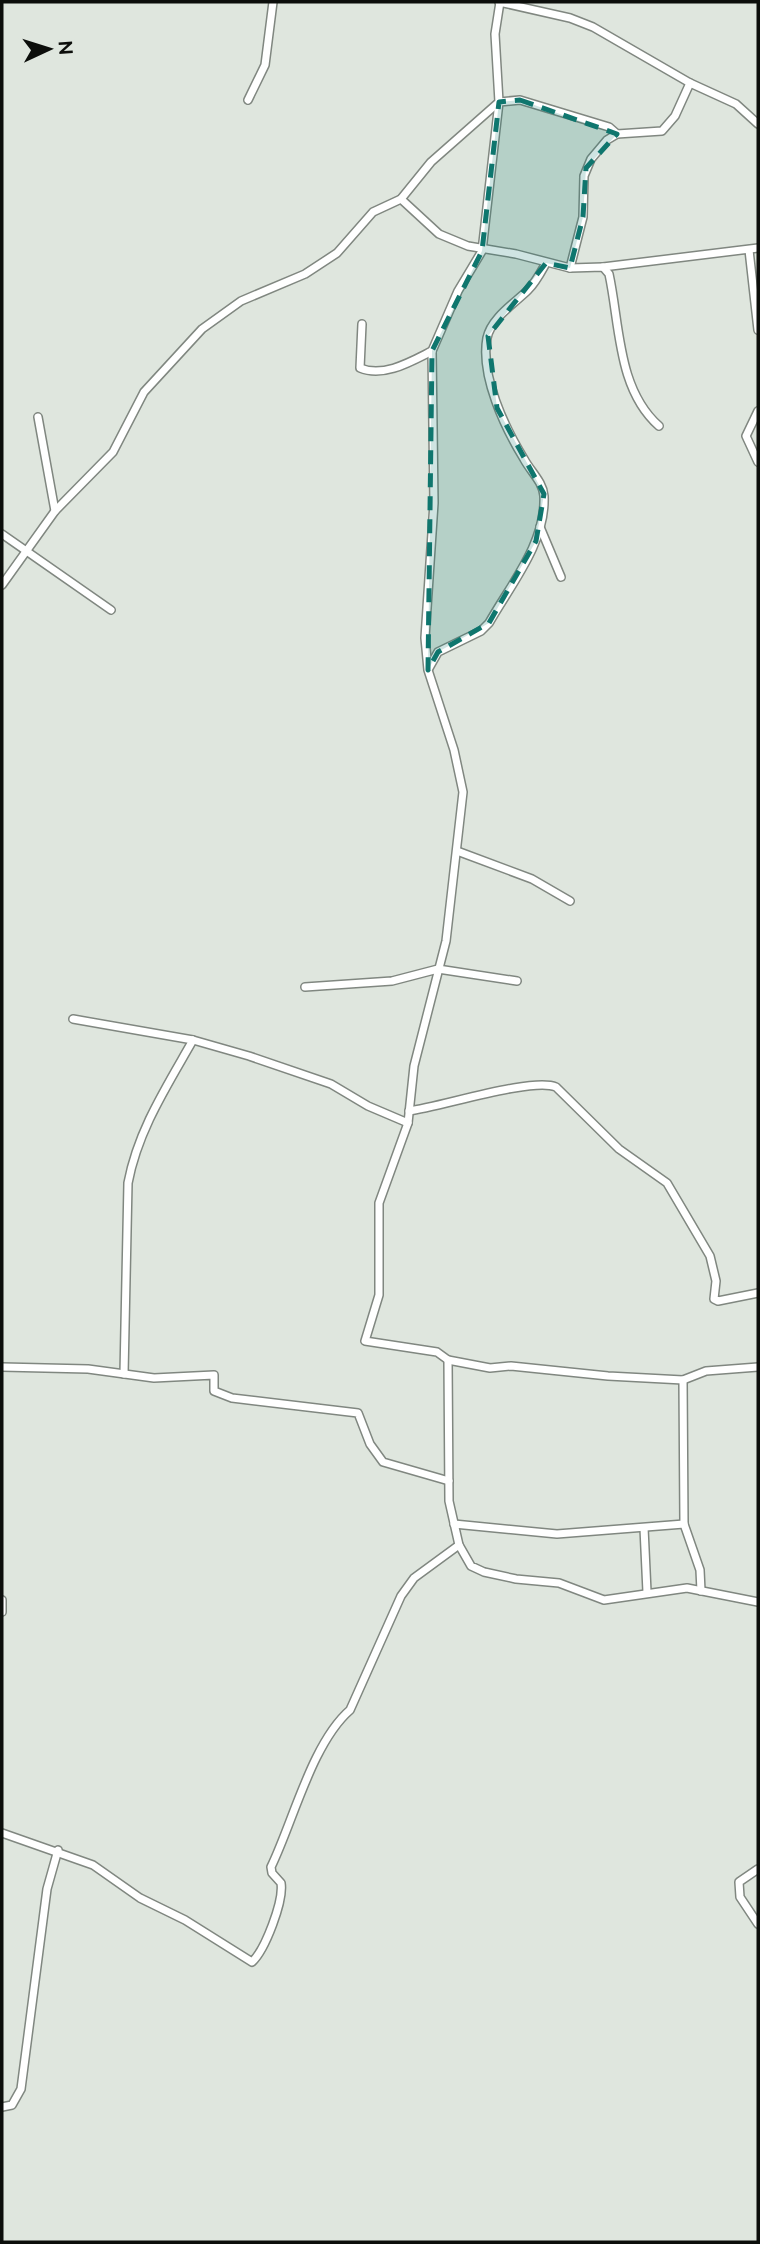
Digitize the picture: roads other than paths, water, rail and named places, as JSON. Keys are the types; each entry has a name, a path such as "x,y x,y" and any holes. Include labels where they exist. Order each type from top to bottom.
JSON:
{"street":[{"path":"248,100 265,65 273,2"},
{"path":"758,124 736,104 690,83 593,27 570,18 500,2 495,34 499,102 482,251 458,291 432,351 434,503 427,584 428,670 463,792 451,911 414,1066 408,1123 379,1203 379,1295 365,1341 437,1352 448,1360 491,1368 511,1366 608,1377 683,1380 706,1371 758,1367"},
{"path":"570,268 583,217 586,168 607,139 617,134 662,131 676,116 690,83"},
{"path":"2,585 55,511 113,452 144,393 202,329 240,301 305,274 337,253 373,212 401,199 436,156 499,102 520,100 609,127 617,134"},
{"path":"401,199 439,234 482,251 516,254 570,268 603,267 758,248"},
{"path":"749,250 758,330"},
{"path":"428,670 438,652 481,631 489,623 526,561 540,527 544,494 541,483 523,458 496,408 487,344 488,335 506,309 535,282 546,263"},
{"path":"603,267 608,274 617,336 633,386 649,417 659,426"},
{"path":"362,324 360,368 389,369 432,351"},
{"path":"758,411 746,436 758,462"},
{"path":"38,417 55,511"},
{"path":"540,527 561,577"},
{"path":"2,534 26,548 111,610"},
{"path":"457,851 533,879 570,901"},
{"path":"305,987 392,981 438,970 517,981"},
{"path":"73,1019 193,1040 331,1084 368,1106 408,1123"},
{"path":"124,1374 128,1183 134,1155 158,1100 193,1040"},
{"path":"409,1111 525,1086 541,1084 556,1087 619,1149 667,1182 710,1256 716,1281 714,1298 758,1293 758,1302"},
{"path":"448,1360 449,1481 459,1545 471,1566 484,1572 559,1583 604,1600 687,1588 758,1602"},
{"path":"2,1367 154,1378 214,1375 214,1391 232,1398 358,1413 370,1444 383,1462 449,1481"},
{"path":"683,1380 684,1524 700,1570 701,1591"},
{"path":"454,1524 558,1534 684,1524"},
{"path":"644,1528 647,1592"},
{"path":"2,1833 58,1850 93,1865 140,1898 185,1920 252,1962 262,1950 282,1889 280,1879 272,1873 271,1867 312,1771 338,1722 350,1710 401,1596 414,1578 459,1545"},
{"path":"2,1600 2,1612"},
{"path":"2,2107 12,2105 21,2089 47,1889 58,1850"},
{"path":"758,1869 739,1882 738,1890 758,1924"}]}
